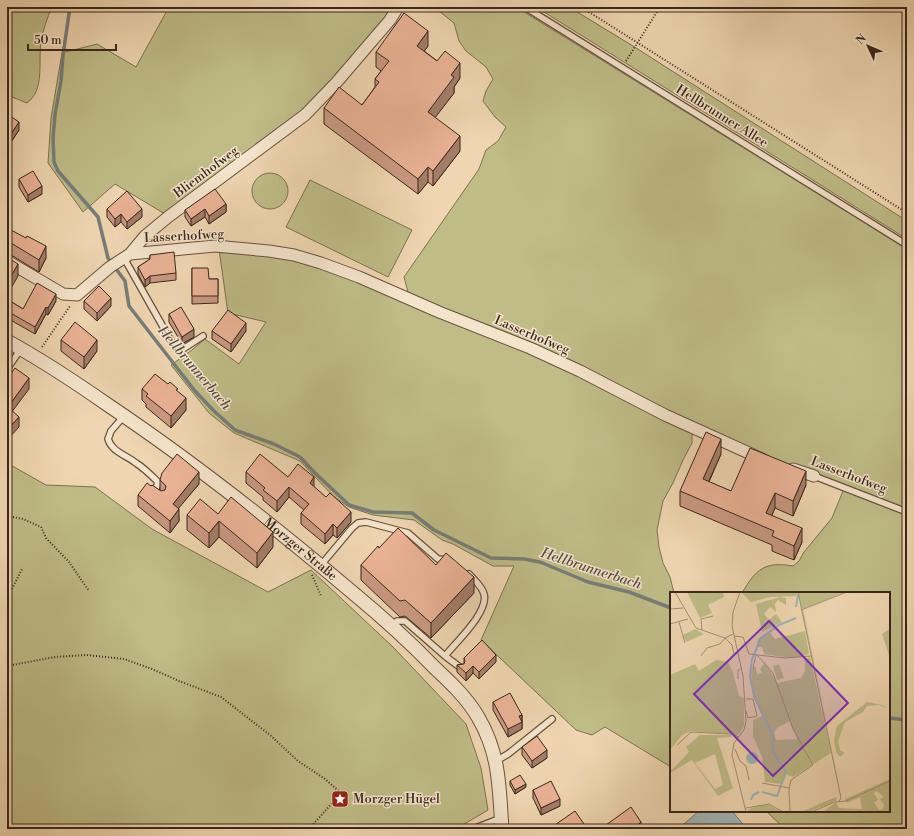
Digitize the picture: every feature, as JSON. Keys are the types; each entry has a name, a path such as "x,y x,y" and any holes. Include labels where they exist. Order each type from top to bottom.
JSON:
{"street":[{"name":"Bliemhofweg","path":"77,295 120,260 168,217 305,115 336,84 390,20 398,7"},
{"name":"Lasserhofweg","path":"120,260 215,246 270,251 294,255 320,263 359,277 438,312 530,348 580,371 638,402 758,458 772,462"},
{"path":"7,261 63,294 77,295"},
{"name":"Morzger Straße","path":"7,341 66,377 177,452 316,569 392,626 455,687 469,704 486,734 495,761 499,782 502,824"},
{"name":"Lasserhofweg","path":"786,467 814,476"}],"lane":[{"name":"Hellbrunner Allee","path":"525,7 907,245"},
{"path":"120,260 171,341 180,351 203,336"},
{"path":"7,369 21,349"},
{"path":"124,415 111,431 108,439 110,446 136,462 158,482 155,493 162,499"},
{"name":"Lasserhofweg","path":"814,476 907,512"},
{"path":"316,569 352,528 358,523 366,522 408,533 438,559 455,560"},
{"path":"445,656 476,620 482,610 484,602 482,588 465,571"},
{"path":"392,626 397,621 405,621 461,668"},
{"path":"495,761 508,754 552,719"},
{"path":"473,829 502,824"}],"path":[{"path":"581,7 907,213"},
{"path":"622,68 660,7"},
{"path":"40,351 77,295"},
{"path":"7,516 23,519 41,527 46,538 69,562 89,591"},
{"path":"7,606 8,597 22,569"},
{"path":"316,569 321,596"},
{"path":"7,666 55,657 87,655 124,659 221,697 270,735 298,761 325,778 341,793 309,829"}],"shaded area":[{"path":"7,7 52,7 45,24 41,42 39,83 33,97 27,103 7,95"},
{"path":"169,7 392,7 368,42 296,118 165,214 115,184 83,212 48,163 51,118 62,53 97,44 136,67"},
{"path":"434,7 516,7 907,249 907,829 785,829 767,812 890,812 890,592 743,592 752,578 762,569 775,565 793,566 799,561 804,552 832,518 843,491 692,430 692,443 663,501 657,530 663,563 670,577 674,592 670,592 670,766 605,727 592,735 576,730 481,640 514,566 493,566 453,544 442,540 414,520 373,515 349,507 333,496 300,461 234,433 209,413 171,365 205,339 239,364 266,322 228,313 219,249 305,260 405,300 408,292 404,277 479,169 486,150 498,141 506,127 495,117 483,101 486,91 493,79 486,67 466,51 459,41 454,23"},
{"path":"536,7 569,7 633,46 907,221 907,239"},
{"path":"273,173 283,178 287,184 287,198 283,204 277,208 267,209 257,204 253,198 252,188 257,178 263,174"},
{"path":"310,180 412,230 388,277 286,227"},
{"path":"7,463 46,485 95,487 152,529 268,592 311,570 393,647 466,724 481,768 488,810 456,829 7,829"},
{"path":"698,812 733,812 747,829 678,829"}],"building":[{"path":"404,13 428,31 417,46 437,61 445,51 460,63 451,75 454,77 428,112 460,136 433,171 428,167 418,179 324,108 339,87 362,105 379,82 375,79 389,61 376,52"},
{"path":"7,114 19,122 9,137 7,136"},
{"path":"33,171 42,186 28,195 19,179"},
{"path":"215,189 226,204 209,216 205,209 191,219 185,210"},
{"path":"127,191 142,209 127,222 121,214 115,219 107,209"},
{"path":"11,230 46,246 39,260 7,242 7,237"},
{"path":"174,252 176,273 150,276 145,280 138,267 150,259 150,255"},
{"path":"7,257 18,264 7,283"},
{"path":"192,268 208,268 209,279 218,279 218,296 192,296"},
{"path":"37,283 56,294 48,308 46,307 35,327 7,311 7,299 23,309"},
{"path":"99,286 111,298 97,313 84,301"},
{"path":"181,307 194,329 182,337 169,314"},
{"path":"228,310 246,323 231,344 212,331"},
{"path":"75,322 97,340 84,357 61,340"},
{"path":"15,368 29,378 8,407 19,417 7,430 7,379"},
{"path":"155,374 168,384 170,382 178,389 176,390 186,398 171,416 146,396 148,394 142,389"},
{"path":"706,432 721,439 703,479 731,491 750,448 806,471 793,501 775,493 766,513 802,528 794,546 772,536 774,531 680,491"},
{"path":"177,454 199,472 173,504 179,509 170,521 138,495 147,483 161,491 165,490 166,486 160,480 162,473"},
{"path":"260,454 288,477 298,464 314,477 310,483 326,497 330,493 351,512 337,528 333,524 325,534 301,513 309,504 289,487 277,501 263,490 265,488 246,472"},
{"path":"231,497 273,532 257,553 219,521 209,533 187,515 200,499 218,514"},
{"path":"398,528 436,565 446,553 474,577 431,623 405,600 400,601 361,565 378,546 379,548"},
{"path":"482,640 496,655 479,672 473,666 466,673 457,665 464,664 464,658"},
{"path":"510,693 522,715 519,716 522,722 508,729 493,702"},
{"path":"537,736 547,750 532,761 522,747"},
{"path":"520,775 526,784 515,790 510,781"},
{"path":"551,781 560,799 541,808 533,790"},
{"path":"631,807 641,822 632,829 608,829 606,825"},
{"path":"575,811 584,824 578,829 549,829"},
{"path":"540,826 542,829 535,829"}],"waterway":[{"name":"Hellbrunnerbach","path":"70,7 61,81 55,114 53,138 54,162 58,171 98,217 108,258 125,281 129,306 195,391 214,411 235,430 274,444 300,457 349,505 373,512 412,513 434,530 491,558 524,559 540,562 588,582 629,592 670,608"},
{"name":"Hellbrunnerbach","path":"890,718 907,720"}],"place":[{"name":"Morzger Hügel","path":"340,799"}]}
